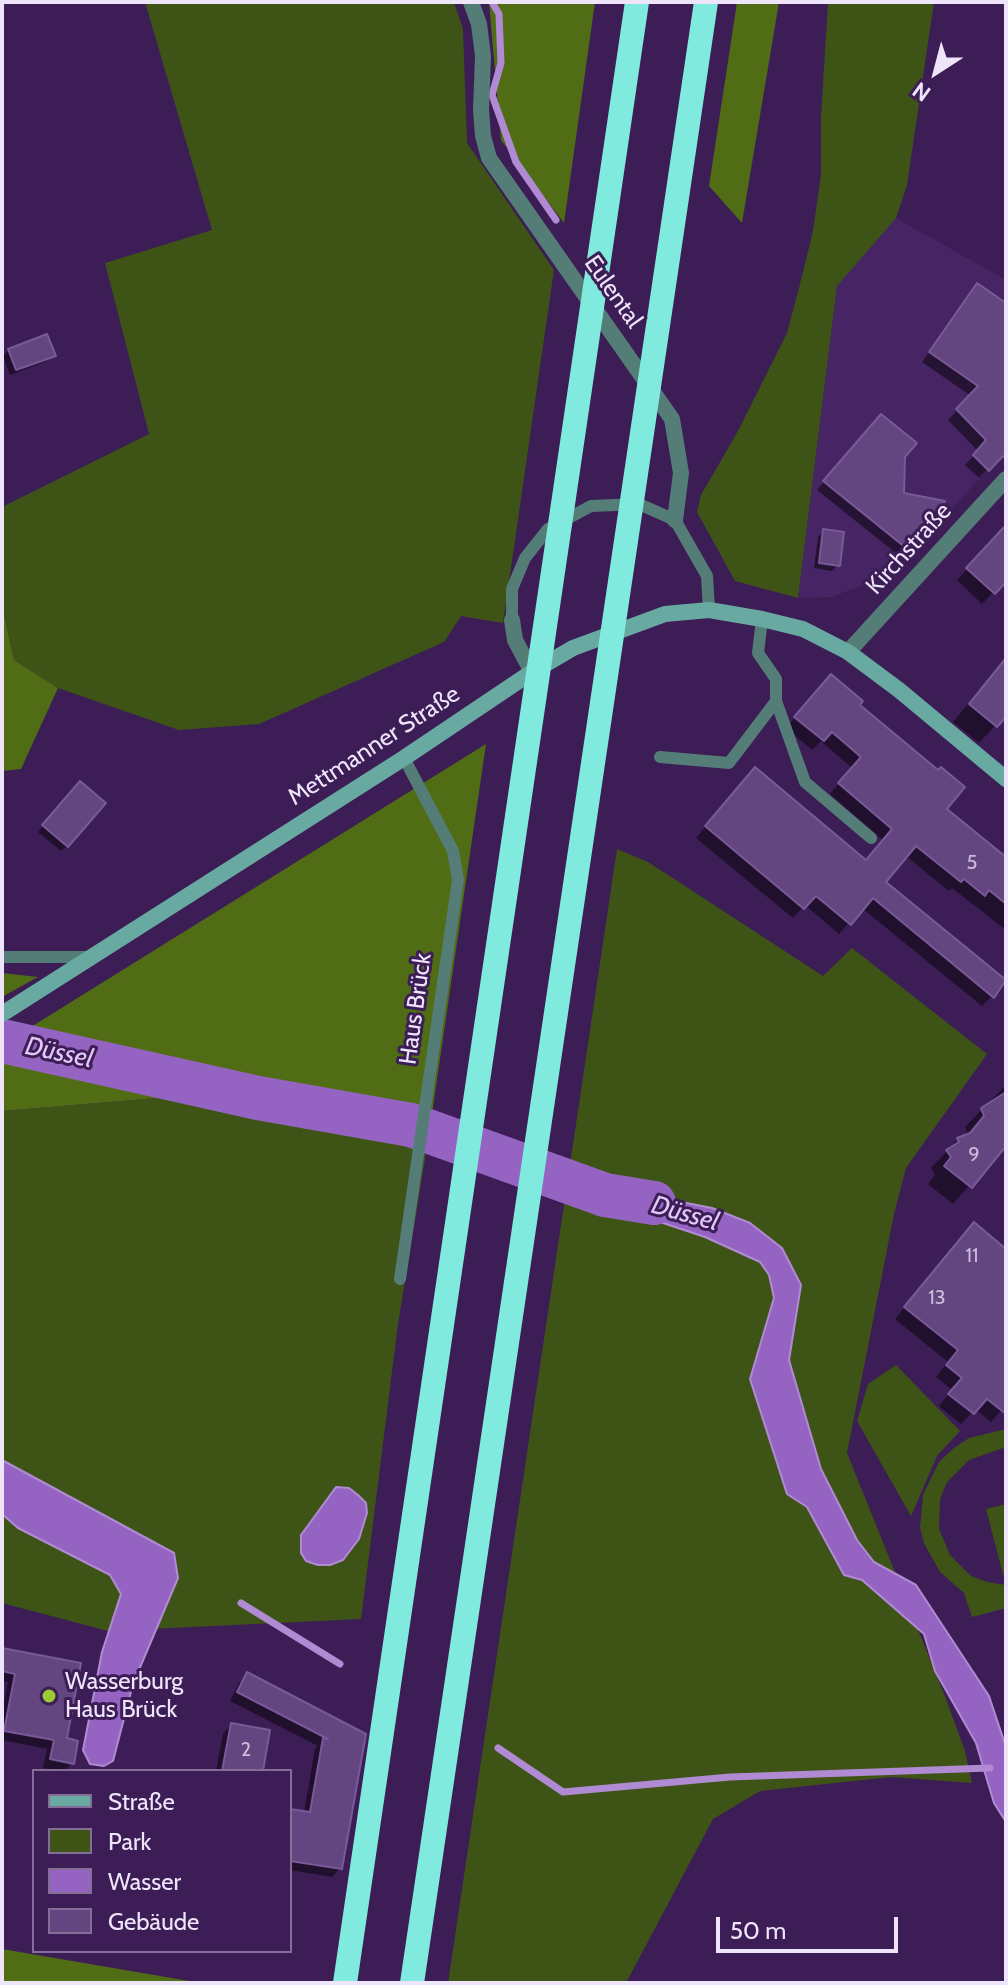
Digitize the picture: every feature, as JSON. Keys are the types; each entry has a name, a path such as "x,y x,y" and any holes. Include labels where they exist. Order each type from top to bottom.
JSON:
{"highway":[{"path":"345,1983 637,2"},
{"path":"412,1983 706,2"}],"main road":[{"name":"Mettmanner Straße","path":"6,1011 404,758 532,672 573,648 665,614 709,610 803,629 848,652 1006,779"}],"street":[{"name":"Eulental","path":"471,2 479,24 483,56 481,110 489,158 672,419 681,473 675,520"},
{"name":"Kirchstraße","path":"848,652 1006,479"},
{"path":"512,620 515,640 532,672"}],"lane":[{"path":"512,620 512,589 525,558 548,529 591,506 639,504 675,520 707,576 709,610"},
{"path":"762,619 758,653 776,679 776,701 805,782 871,838"},
{"path":"660,757 729,763 776,701"},
{"name":"Haus Brück","path":"400,1279 458,880 453,851 404,758"},
{"path":"2,957 93,957"}],"shaded area":[{"path":"896,218 1006,280 1006,451 928,533 869,583 831,597 798,598 837,285"}],"green space":[{"path":"145,2 454,2 463,29 467,143 554,270 503,623 461,616 444,642 259,724 179,730 58,688 14,660 2,605 2,507 149,434 105,263 212,230"},
{"path":"489,2 595,2 564,223 501,140"},
{"path":"737,2 779,2 742,223 709,186"},
{"path":"828,2 934,2 907,185 896,218 837,286 798,598 735,581 697,512 701,495 738,431 787,333 799,288 813,231 821,174"},
{"path":"2,605 14,660 58,688 21,769 2,771"},
{"path":"486,744 428,1141 169,1097 2,1111 2,1045"},
{"path":"617,849 648,862 823,976 852,948 987,1054 906,1168 894,1214 847,1453 946,1699 965,1751 972,1783 891,1777 760,1791 713,1819 626,1983 448,1983"},
{"path":"2,973 38,977 2,997"},
{"path":"169,1097 428,1141 398,1324 361,1619 108,1631 2,1603 2,1111"},
{"path":"896,1365 960,1431 937,1456 911,1516 857,1421 868,1384"},
{"path":"1006,1429 1006,1447 969,1460 947,1482 940,1499 939,1529 950,1555 971,1576 1006,1585 1006,1608 972,1617 964,1593 940,1572 924,1543 920,1528 923,1495 939,1462 954,1448 969,1438"},
{"path":"1006,1504 1006,1578 1004,1578 986,1509"},
{"path":"2,1949 201,1983 2,1983"}],"water":[{"path":"596,1185 712,1208 750,1223 782,1248 801,1285 789,1360 821,1469 857,1540 874,1562 916,1585 989,1696 1006,1747 1006,1822 994,1803 976,1743 935,1671 924,1634 862,1580 844,1575 807,1507 787,1494 750,1379 774,1298 769,1275 760,1262 705,1237 654,1220 598,1215"},
{"path":"2,1460 174,1553 178,1578 133,1684 113,1761 104,1766 90,1764 83,1750 102,1652 121,1594 110,1575 18,1528 2,1514"},
{"path":"336,1487 349,1488 358,1495 366,1503 367,1513 359,1539 343,1560 318,1565 306,1561 301,1553 301,1535"}],"building":[{"path":"977,283 1006,303 1006,459 1003,456 989,471 973,455 986,440 956,409 978,386 929,352"},
{"path":"47,334 56,356 16,370 8,349"},
{"path":"881,414 917,443 905,457 904,493 945,501 906,548 823,481"},
{"path":"1006,525 1006,582 995,594 966,568"},
{"path":"823,529 844,532 840,566 819,563"},
{"path":"1006,658 1006,717 997,727 969,704"},
{"path":"831,674 863,701 860,705 938,770 941,767 965,787 947,809 1006,857 1006,904 989,890 985,896 964,879 961,882 916,846 886,882 1006,980 994,998 873,898 851,925 816,896 804,909 705,826 755,767 866,860 892,829 838,783 861,757 832,732 824,741 794,717"},
{"path":"80,781 106,803 68,847 42,825"},
{"path":"1006,1092 1006,1146 972,1188 944,1166 951,1157 946,1150 959,1142 957,1138 970,1133 984,1116 981,1108"},
{"path":"974,1222 1006,1249 1006,1414 987,1399 974,1414 948,1394 962,1378 946,1365 958,1350 904,1307"},
{"path":"2,1648 81,1663 67,1738 78,1741 74,1764 50,1759 54,1740 4,1731 15,1674 2,1671"},
{"path":"247,1672 366,1734 342,1869 292,1861 292,1809 310,1812 323,1738 328,1739 237,1692"},
{"path":"231,1723 270,1730 263,1769 222,1769"}],"waterway":[{"path":"492,2 499,14 501,63 492,95 516,162 556,220"},
{"name":"Düssel","path":"2,1041 258,1098 411,1125 605,1195 654,1203"},
{"path":"241,1603 340,1664"},
{"path":"498,1748 563,1792 730,1777 990,1768"}],"place":[{"name":"Wasserburg Haus Brück","path":"49,1696"}]}
